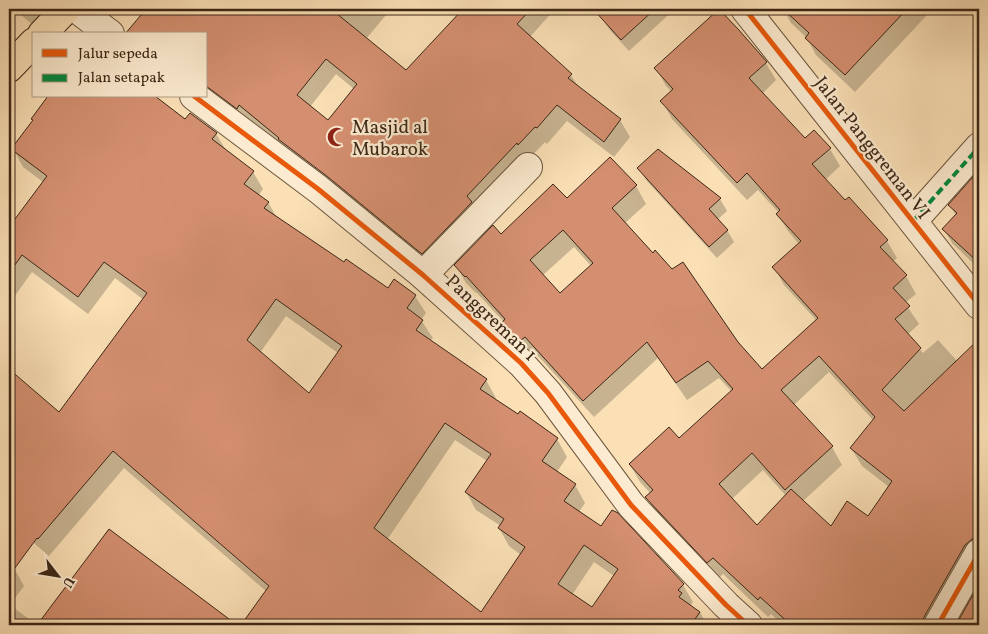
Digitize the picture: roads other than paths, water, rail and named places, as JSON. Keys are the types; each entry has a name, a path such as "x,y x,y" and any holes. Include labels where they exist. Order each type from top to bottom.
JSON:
{"main road":[{"path":"44,32 66,9"},
{"path":"9,68 32,44"}],"street":[{"path":"77,9 107,32"},
{"name":"Jalan Panggreman VI","path":"745,9 979,304"},
{"name":"Panggreman 1","path":"197,98 318,189 423,275 521,363 548,393 631,505 726,605 748,625"},
{"path":"912,221 979,147"},
{"path":"423,275 528,167"},
{"path":"938,625 979,553"}],"place":[{"name":"Masjid al Mubarok","path":"337,137"}]}
